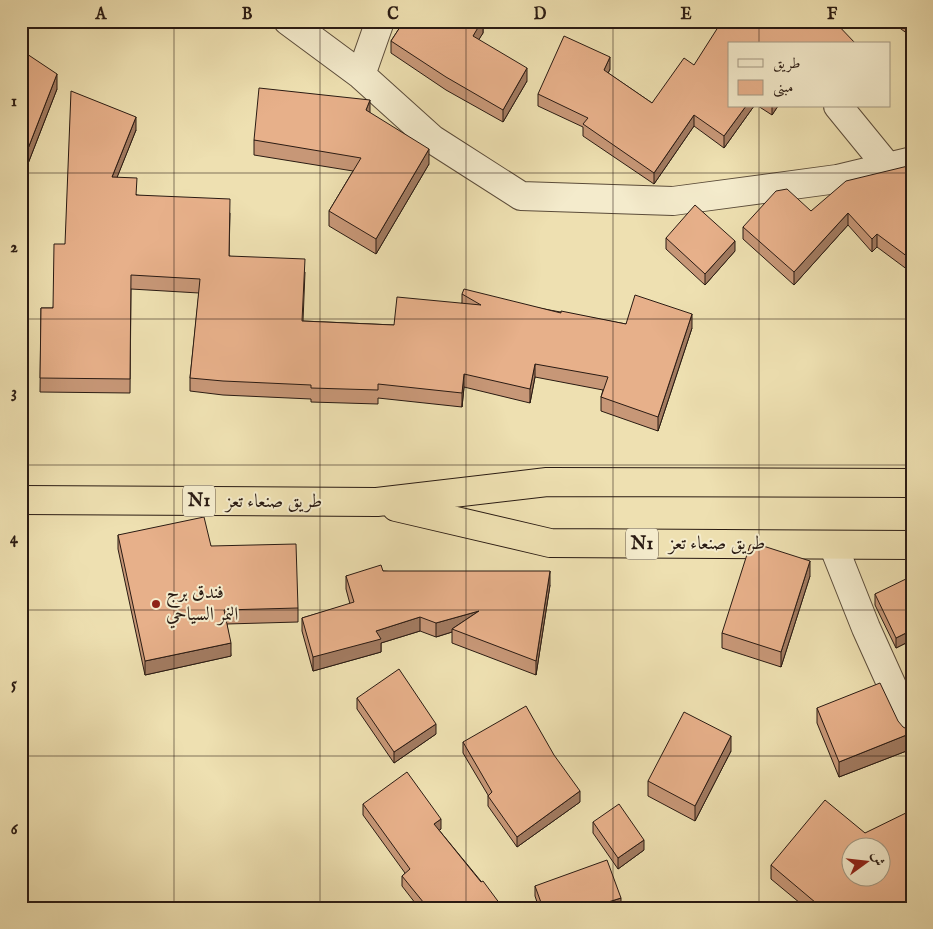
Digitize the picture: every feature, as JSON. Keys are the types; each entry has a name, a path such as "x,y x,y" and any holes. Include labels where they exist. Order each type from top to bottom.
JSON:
{"highway":[{"name":"طريق صنعاء تعز","path":"21,500 377,502 547,482 912,483"},
{"name":"طريق صنعاء تعز","path":"377,502 550,543 912,544"}],"street":[{"path":"288,21 361,75 432,140 520,196 673,201 836,179 899,164"},
{"path":"361,75 380,21"},
{"path":"840,108 899,164"},
{"path":"833,545 866,628 912,730"}],"building":[{"path":"404,21 482,21 473,36 527,68 503,110 446,77 391,41"},
{"path":"722,21 731,25 733,21 834,21 854,42 728,42 728,108 745,108 724,136 694,115 654,173 583,124 588,118 538,94 564,36 610,57 604,70 652,103 684,58 694,65"},
{"path":"905,21 912,21 912,26"},
{"path":"21,50 57,74 22,164 21,164"},
{"path":"259,88 370,100 366,110 429,149 376,239 329,211 361,158 254,140"},
{"path":"71,91 136,117 112,177 137,178 136,195 230,199 229,256 305,259 302,321 394,325 397,297 481,305 462,294 464,289 561,313 561,311 626,324 635,295 692,314 658,417 601,397 608,377 535,364 530,389 464,374 462,393 378,384 378,390 311,388 311,385 190,378 200,279 131,275 130,379 40,378 41,308 53,308 54,244 65,244"},
{"path":"912,165 912,260 877,234 872,239 848,213 794,272 743,227 776,191 787,189 811,211 846,181"},
{"path":"695,205 735,241 705,274 666,238"},
{"path":"204,517 211,546 296,544 298,608 224,610 231,643 145,661 118,535"},
{"path":"750,545 760,545 810,561 781,652 722,633"},
{"path":"381,565 383,571 550,571 536,661 452,629 479,611 436,623 420,617 376,631 381,639 313,657 302,618 354,602 346,576"},
{"path":"910,577 912,580 912,630 896,638 875,594"},
{"path":"399,669 436,724 394,752 357,698"},
{"path":"880,683 898,721 907,729 909,734 839,762 817,708"},
{"path":"526,706 554,755 580,791 517,837 488,796 492,792 463,742"},
{"path":"684,712 731,736 695,806 648,781"},
{"path":"407,772 441,819 434,824 481,882 483,881 503,908 438,908 436,905 433,908 428,908 402,876 410,869 363,804"},
{"path":"825,800 865,833 912,810 912,908 822,908 771,865"},
{"path":"619,804 644,840 618,858 593,822"},
{"path":"607,860 621,898 602,904 603,908 543,908 535,886"}],"place":[{"name":"فندق برج النمر السياحي","path":"156,604"}]}
